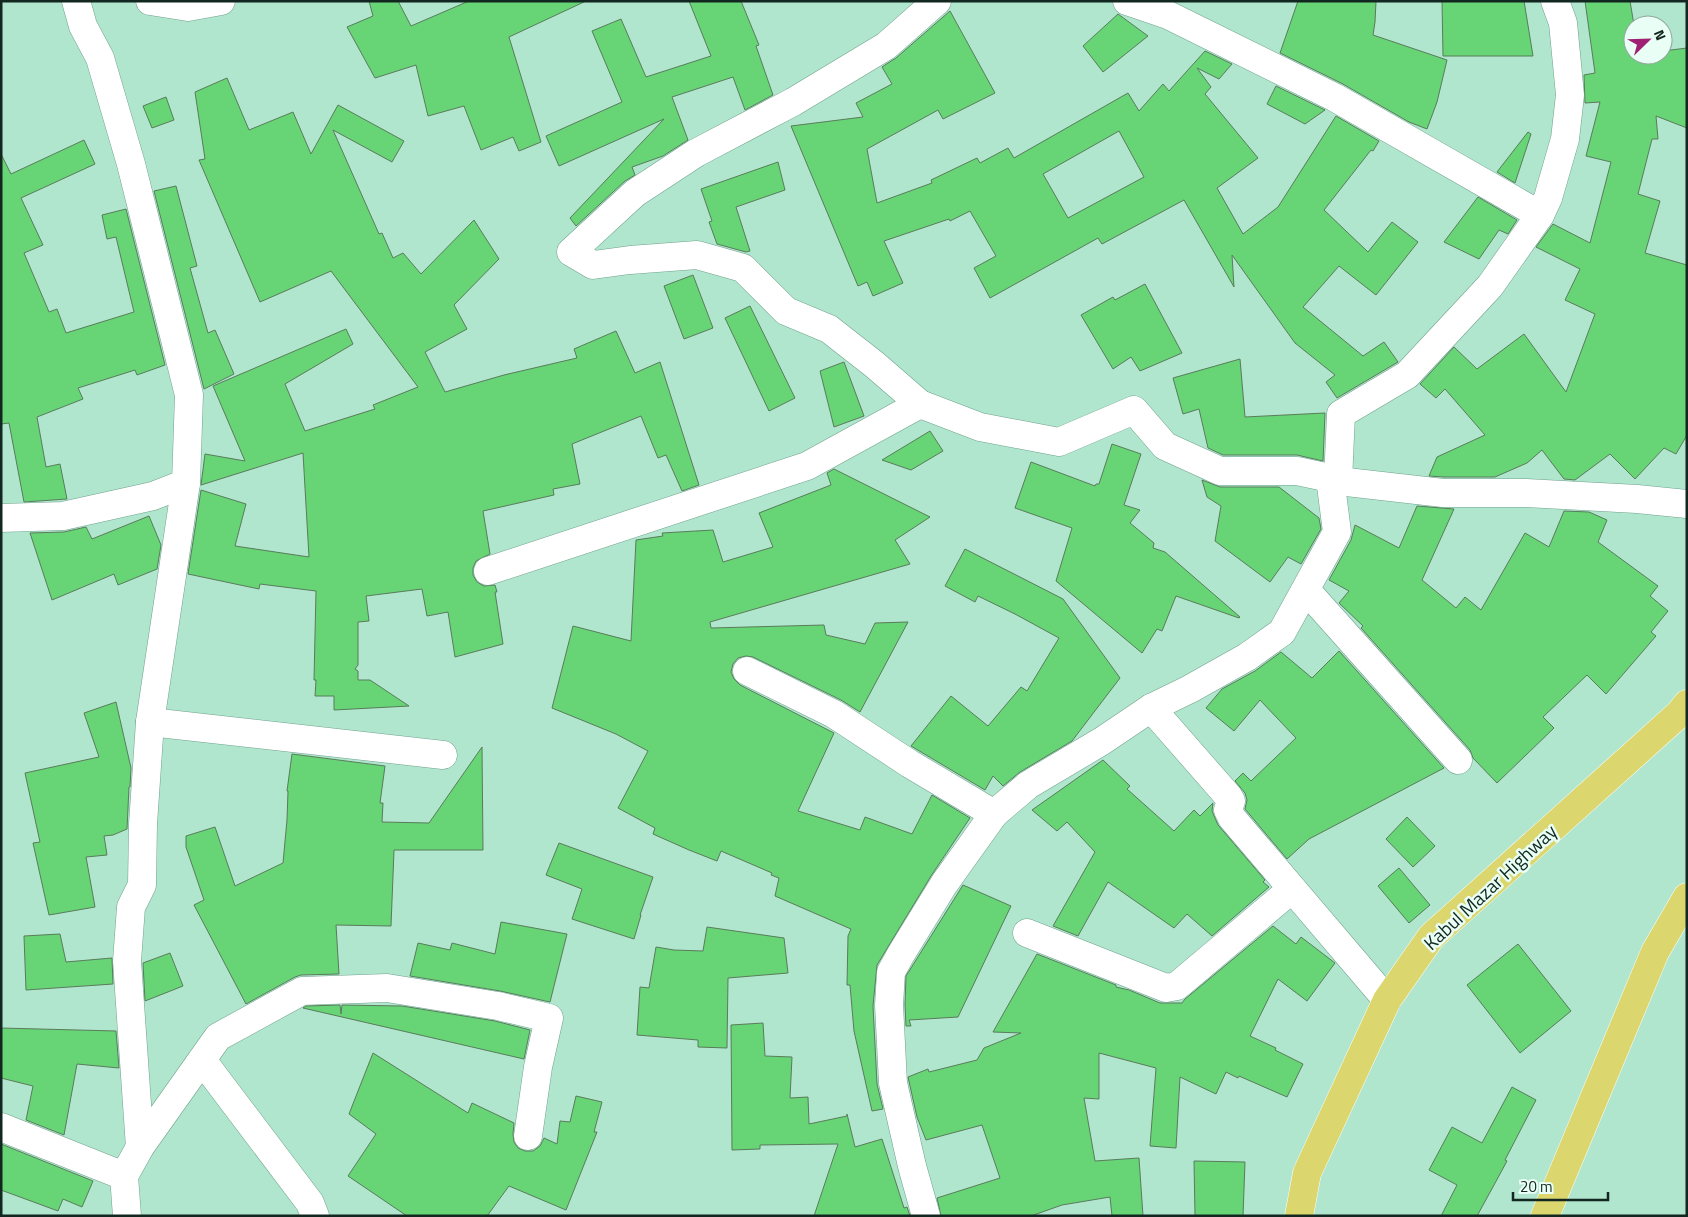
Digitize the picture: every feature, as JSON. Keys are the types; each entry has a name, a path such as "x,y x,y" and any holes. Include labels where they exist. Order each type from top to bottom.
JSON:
{"highway":[{"name":"Kabul Mazar Highway","path":"1299,1216 1307,1173 1387,1000 1431,937 1679,714 1687,704"},
{"path":"1545,1216 1655,952 1687,897"}],"street":[{"path":"76,1 83,26 103,67 130,164 189,395 186,483 150,722 142,885 131,907 128,961 140,1147"},
{"path":"150,1 188,7 222,1"},
{"path":"937,1 886,46 793,102 696,153 635,193 571,252 593,265 697,255 743,268 786,311 829,329 920,404 980,427 1059,442 1134,410 1165,446 1220,471 1297,471 1334,479 1443,493 1526,493 1637,499 1687,504"},
{"path":"1127,1 1168,15 1334,97 1540,215"},
{"path":"926,1216 912,1166 894,1083 889,1005 891,972 944,884 994,814 1028,785 1102,741 1151,708 1190,689 1247,657 1282,632 1337,532 1334,479 1341,414 1407,375 1490,286 1540,215 1548,198 1566,139 1570,95 1562,23 1555,1"},
{"path":"488,571 807,466 920,404"},
{"path":"1,518 63,516 152,496 186,483"},
{"path":"1306,590 1458,760"},
{"path":"747,671 834,714 910,764 994,814"},
{"path":"1151,708 1228,796 1230,801 1229,814 1387,1000"},
{"path":"150,722 444,755"},
{"path":"1026,933 1166,988 1177,986 1292,889"},
{"path":"127,1216 124,1176 140,1147 218,1037 302,991 387,988 498,1006 549,1018 538,1067 528,1136"},
{"path":"202,1060 310,1203 315,1216"},
{"path":"1,1127 124,1176"}],"building":[{"path":"369,1 398,1 411,26 469,1 586,1 509,37 541,142 519,151 513,137 481,150 464,106 428,116 416,65 375,78 347,27 373,16"},
{"path":"689,1 741,1 759,45 756,46 773,95 745,110 733,77 672,97 688,140 663,156 632,167 635,175 625,181 576,226 570,218 664,119 559,166 546,136 622,102 592,31 621,19 646,77 711,56"},
{"path":"1298,1 1376,1 1373,35 1447,60 1437,102 1427,129 1409,122 1341,83 1280,53"},
{"path":"1442,1 1524,1 1533,56 1443,56"},
{"path":"1585,1 1630,1 1632,15 1623,15 1623,65 1673,65 1673,50 1687,48 1687,128 1656,116 1658,139 1652,139 1638,194 1660,201 1645,253 1687,265 1687,435 1676,454 1664,448 1635,479 1610,454 1575,480 1564,479 1542,450 1527,463 1495,477 1429,476 1437,457 1485,435 1445,389 1436,398 1420,384 1454,347 1477,369 1524,334 1566,392 1595,314 1565,300 1580,269 1536,247 1553,224 1590,243 1611,162 1586,156 1600,102 1585,103 1584,75 1595,73"},
{"path":"950,11 995,93 943,119 938,110 867,149 877,203 932,183 931,180 977,158 980,163 1008,148 1014,158 1128,93 1139,111 1163,84 1169,91 1205,51 1232,64 1219,79 1197,68 1211,87 1205,94 1258,158 1217,188 1243,234 1278,207 1336,116 1379,141 1373,151 1371,150 1324,210 1368,252 1392,222 1418,242 1376,295 1339,266 1303,307 1363,356 1384,342 1398,362 1337,398 1326,382 1335,375 1295,343 1232,255 1234,287 1184,200 1102,244 1098,238 990,298 974,268 996,256 970,211 950,221 949,219 884,241 903,283 873,296 867,282 858,286 791,126 863,117 856,103 892,84 882,67 896,58","holes":["1119,131 1144,177 1068,218 1043,174"]},
{"path":"1118,14 1148,36 1103,72 1083,46"},
{"path":"227,78 249,130 293,112 311,154 338,105 404,141 392,162 333,130 379,234 382,233 393,258 403,253 421,274 474,220 499,259 454,305 467,329 425,352 445,392 504,375 577,358 574,349 616,331 635,373 660,362 699,485 682,491 666,455 658,458 641,416 572,444 580,484 553,489 554,495 483,511 490,554 476,561 473,575 477,582 484,586 495,585 503,644 455,657 448,612 427,616 422,589 366,596 369,621 358,622 358,665 355,669 358,671 358,680 370,680 409,706 334,710 334,696 315,696 316,591 260,584 259,589 188,574 201,490 246,504 235,546 309,557 303,453 201,485 205,454 245,461 213,386 346,329 353,344 285,384 305,431 375,409 373,405 418,387 331,271 260,302 199,160 205,159 195,92"},
{"path":"1276,86 1325,110 1305,124 1267,104"},
{"path":"166,97 174,120 152,128 143,106"},
{"path":"1528,132 1531,134 1515,183 1497,172"},
{"path":"84,140 95,164 21,198 43,245 24,253 49,312 57,309 66,333 134,312 116,237 107,239 102,215 126,209 165,365 137,375 135,370 78,388 83,399 37,417 46,467 60,464 67,499 24,502 9,423 1,424 1,154 11,174"},
{"path":"778,162 785,190 736,207 750,251 746,252 717,244 709,222 712,221 701,189"},
{"path":"176,186 197,266 190,268 208,333 215,330 234,374 204,389 154,191"},
{"path":"1478,197 1517,220 1508,234 1499,230 1479,259 1444,242"},
{"path":"693,275 713,328 684,339 664,286"},
{"path":"1145,284 1182,353 1140,371 1131,357 1113,369 1081,315 1113,297 1115,300"},
{"path":"750,306 795,398 769,411 725,318"},
{"path":"1240,359 1245,417 1325,413 1323,461 1297,455 1223,455 1208,448 1199,409 1183,414 1173,378"},
{"path":"844,362 864,416 834,427 820,371"},
{"path":"930,431 943,451 911,470 882,460"},
{"path":"1112,444 1141,454 1124,505 1140,510 1130,523 1154,543 1153,548 1165,552 1239,618 1176,596 1162,631 1157,629 1142,653 1056,581 1072,528 1015,508 1031,462 1095,486 1099,484"},
{"path":"834,469 930,517 895,540 910,564 710,622 711,628 824,625 826,635 865,644 875,623 908,622 860,712 841,700 753,657 738,658 733,664 731,672 734,679 740,685 834,733 798,811 860,830 865,817 912,834 932,795 970,818 931,876 877,965 873,1006 877,1084 883,1109 872,1111 854,1031 850,985 847,985 848,936 851,929 775,896 779,878 771,875 772,873 721,851 717,861 653,834 655,828 618,808 648,751 616,734 552,708 573,626 631,641 636,540 663,536 662,533 713,530 723,562 773,547 759,513 831,485 827,473"},
{"path":"1202,480 1220,487 1279,487 1319,518 1321,529 1301,564 1288,557 1270,582 1215,541 1221,506 1207,497"},
{"path":"1417,506 1454,509 1422,580 1456,608 1465,597 1481,610 1525,533 1549,547 1564,511 1589,512 1607,520 1598,542 1658,586 1650,596 1668,611 1651,632 1656,636 1606,694 1587,675 1543,717 1554,728 1497,783 1473,758 1470,750 1361,628 1363,626 1339,603 1349,591 1329,580 1351,540 1355,525 1399,548"},
{"path":"149,516 161,545 157,569 118,585 114,574 52,600 30,533 64,532 86,527 92,539"},
{"path":"965,549 1063,599 1120,678 1072,741 1020,772 1003,786 993,776 985,790 911,746 951,696 988,726 1021,687 1027,691 1059,638 978,596 975,602 945,586"},
{"path":"1339,651 1444,768 1309,839 1287,859 1245,809 1247,800 1245,793 1235,781 1243,773 1251,781 1296,738 1260,700 1234,731 1206,708 1222,689 1255,671 1281,652 1312,678"},
{"path":"116,702 131,768 127,829 113,835 104,836 107,855 86,857 95,907 49,915 33,843 40,842 25,773 99,757 84,713"},
{"path":"482,747 483,850 394,850 391,926 336,925 339,974 301,975 246,1004 194,905 204,900 186,847 186,836 215,827 235,886 283,863 287,820 287,791 292,754 385,766 380,803 383,803 382,822 429,823"},
{"path":"1103,760 1130,786 1127,789 1174,831 1194,810 1200,816 1213,803 1212,811 1218,825 1269,887 1212,936 1187,914 1174,928 1108,882 1078,936 1053,926 1095,852 1067,822 1057,831 1032,810"},
{"path":"1407,817 1435,846 1413,867 1386,839"},
{"path":"559,843 653,877 634,939 572,919 582,889 546,875"},
{"path":"1399,868 1430,905 1409,923 1378,886"},
{"path":"963,885 1011,906 958,1017 909,1020 911,1026 906,1026 906,976"},
{"path":"501,922 567,934 550,1002 500,991 410,976 418,943 450,950 452,943 495,954"},
{"path":"1273,926 1296,944 1301,937 1335,963 1307,1001 1278,979 1250,1036 1276,1048 1275,1050 1303,1064 1287,1097 1226,1072 1216,1094 1180,1077 1176,1148 1150,1146 1156,1068 1099,1053 1099,1099 1084,1098 1095,1161 1139,1158 1143,1216 1112,1216 1110,1197 1062,1205 1031,1216 941,1216 937,1198 1000,1178 982,1125 926,1140 917,1117 908,1077 928,1069 929,1072 977,1060 984,1048 1021,1033 993,1032 1037,954 1160,1003 1182,1003"},
{"path":"707,927 784,938 788,973 728,978 727,1048 698,1047 698,1040 637,1035 640,987 649,988 656,947 703,951"},
{"path":"60,934 66,962 112,958 113,984 26,990 24,936"},
{"path":"1518,944 1571,1011 1520,1053 1467,985"},
{"path":"170,953 183,986 145,1001 143,963"},
{"path":"340,1005 341,1014 342,1005 402,1006 495,1021 530,1030 524,1059 303,1008 306,1006"},
{"path":"763,1023 765,1056 792,1057 790,1098 808,1097 809,1124 847,1116 847,1114 855,1147 882,1139 904,1208 907,1207 910,1216 814,1216 838,1144 760,1145 760,1149 732,1150 731,1025"},
{"path":"1,1028 116,1031 119,1068 77,1064 64,1135 26,1120 33,1086 1,1078"},
{"path":"373,1053 468,1113 472,1103 514,1123 514,1142 518,1148 525,1151 533,1151 540,1146 544,1138 557,1144 560,1121 570,1122 576,1096 602,1102 594,1132 597,1132 566,1210 509,1186 487,1216 407,1216 348,1176 376,1134 349,1114"},
{"path":"1512,1087 1536,1100 1505,1160 1507,1161 1477,1216 1441,1216 1457,1185 1429,1170 1452,1127 1482,1143"},
{"path":"1,1144 93,1181 82,1207 63,1199 58,1211 1,1190"},
{"path":"1194,1161 1245,1162 1243,1216 1195,1216"}]}
